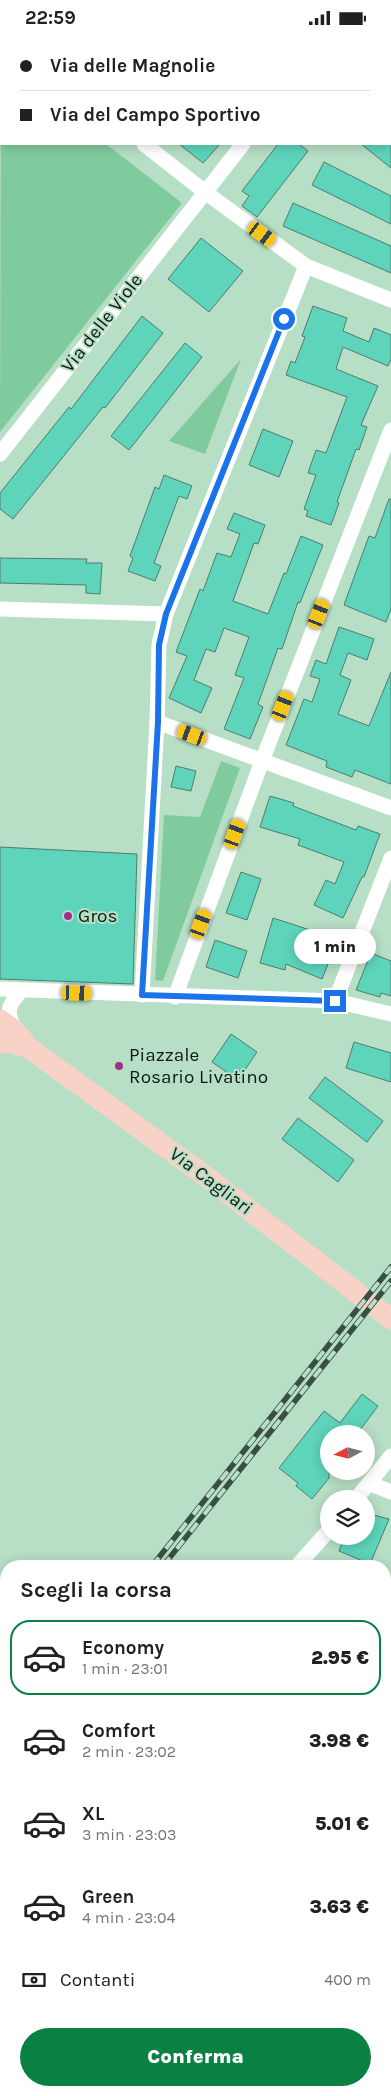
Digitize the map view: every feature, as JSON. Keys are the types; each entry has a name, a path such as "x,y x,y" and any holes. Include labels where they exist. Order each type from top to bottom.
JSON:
{"street":[{"path":"145,145 205,192 306,266 391,300"},
{"name":"Via delle Viole","path":"0,454 242,145"},
{"path":"142,995 158,722 159,645 166,614 306,266"},
{"path":"175,997 262,761 391,430"},
{"path":"0,609 166,614"},
{"path":"158,722 391,809"},
{"path":"335,1001 391,858"},
{"path":"0,989 175,997 335,1001 391,1014"},
{"path":"0,997 18,991"},
{"path":"5,1031 10,1019 8,1009 18,991"},
{"name":"Via Cagliari","path":"5,1031 9,1042 29,1047 208,1178 390,1318"},
{"path":"364,1490 391,1456"},
{"path":"370,1483 391,1492"},
{"path":"302,1560 320,1540"}],"green space":[{"path":"1,145 107,145 182,203 0,432"},
{"path":"241,359 205,454 169,441"},
{"path":"221,761 240,768 163,981 155,980 164,815 200,817"}],"building":[{"path":"180,145 219,145 203,163"},
{"path":"277,145 300,145 308,151 257,217 242,206 249,196 242,191"},
{"path":"362,145 391,145 391,168"},
{"path":"324,162 391,196 391,224 312,185"},
{"path":"293,203 391,246 391,273 283,226"},
{"path":"201,238 243,271 209,312 168,279"},
{"path":"313,306 347,318 343,331 369,342 374,328 391,335 391,359 388,366 343,347 336,369 378,386 361,425 367,427 359,450 356,449 331,525 306,516 308,511 304,509 316,475 308,473 316,450 326,453 347,397 286,375 291,361 295,363 305,337 302,336"},
{"path":"142,316 163,333 105,408 103,407 13,519 0,509 0,493 69,407 71,409"},
{"path":"185,343 202,357 129,450 111,436"},
{"path":"263,429 293,441 279,477 249,465"},
{"path":"164,475 192,486 187,499 179,496 154,563 161,566 155,581 128,571 133,558 130,556 155,487 159,489"},
{"path":"389,499 391,499 391,609 386,622 344,605 369,536 375,538"},
{"path":"234,513 265,525 258,544 254,543 233,601 268,614 301,536 323,545 300,603 298,602 282,649 278,648 258,704 263,707 250,739 224,729 244,678 235,675 249,637 224,628 215,652 206,649 194,680 212,688 201,713 169,698 187,656 176,652 200,589 203,591 217,553 231,557 240,534 227,529"},
{"path":"0,558 87,559 86,563 102,563 100,594 86,593 86,585 0,583"},
{"path":"339,627 374,639 367,660 348,653 340,675 351,680 338,714 369,726 391,672 391,784 355,770 352,777 326,767 327,761 286,745 304,699 312,702 320,679 310,676 316,660 326,664"},
{"path":"176,766 196,771 191,791 171,787"},
{"path":"270,796 294,803 293,806 356,830 358,826 380,834 364,877 362,877 343,918 314,905 326,880 335,884 344,862 298,845 300,839 260,827"},
{"name":"Gros","path":"0,847 137,854 133,984 0,979"},
{"path":"241,872 261,879 247,920 226,913"},
{"path":"273,918 338,939 322,979 286,964 285,970 260,963"},
{"path":"215,940 247,951 238,978 206,967"},
{"path":"371,953 391,961 391,996 381,993 380,997 356,990"},
{"path":"231,1034 257,1052 238,1080 212,1062"},
{"path":"354,1042 391,1053 391,1082 346,1068"},
{"path":"325,1077 383,1121 367,1142 309,1098"},
{"path":"298,1118 354,1160 338,1182 282,1139"},
{"path":"362,1394 378,1406 364,1425 320,1425 320,1480 327,1480 312,1499 296,1486 298,1483 279,1468 324,1411 340,1423"},
{"path":"375,1515 389,1519 372,1560 360,1560 339,1551 341,1545 375,1545"}],"railway":[{"path":"157,1560 391,1267"},
{"path":"168,1560 391,1281"}],"place":[{"name":"Gros","path":"68,916"},
{"name":"Piazzale Rosario Livatino","path":"119,1066"}],"route":[{"path":"284,319 166,614 160,635 158,722 142,995 335,1001"}]}
